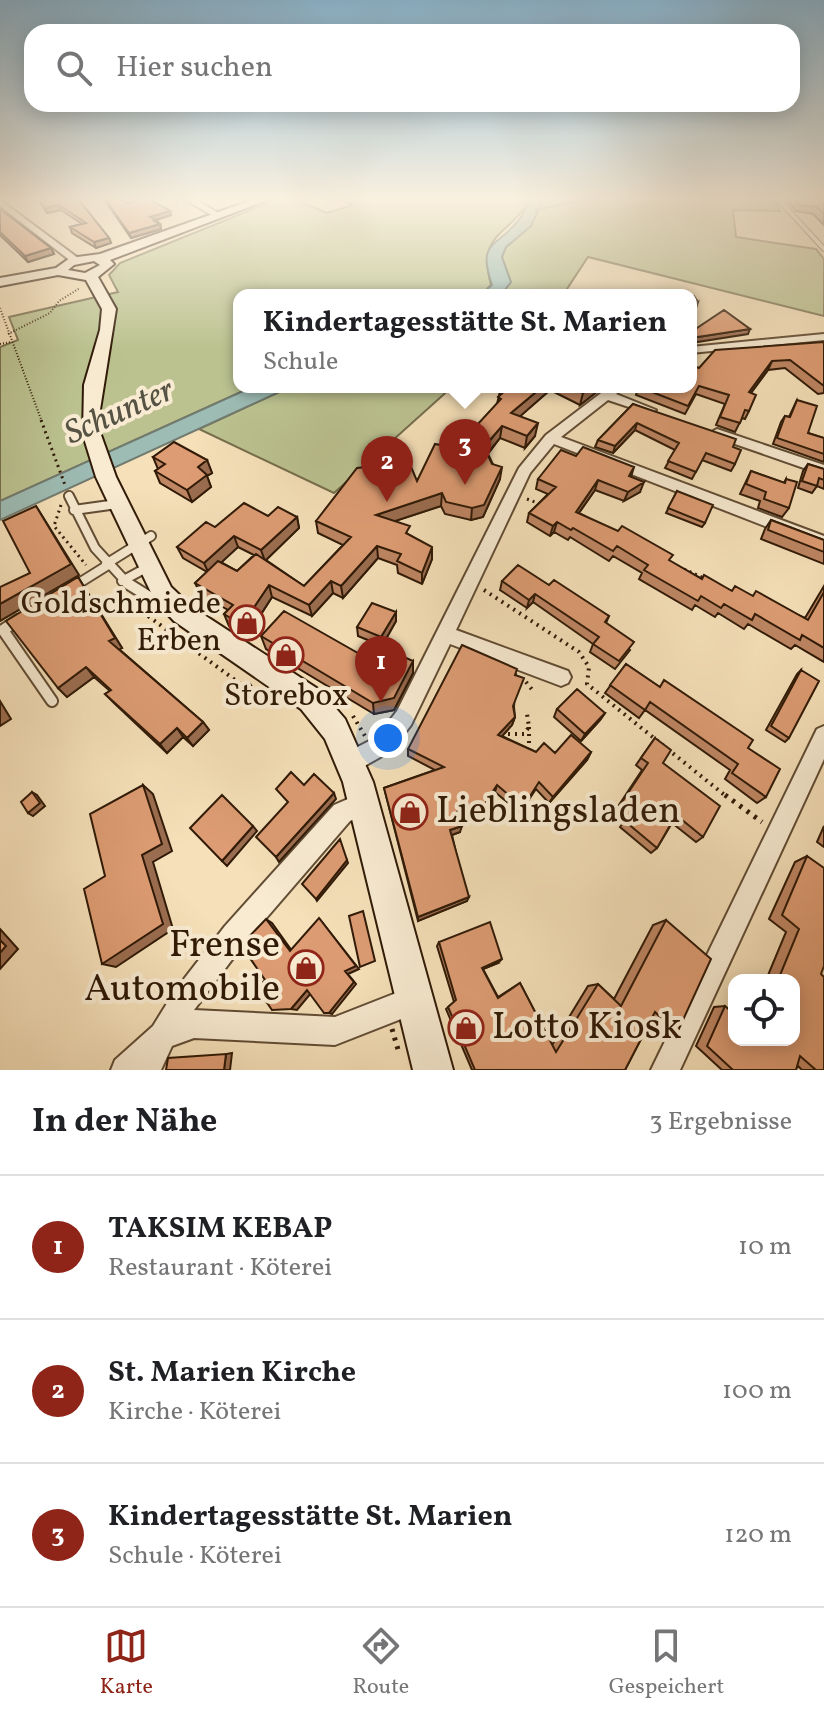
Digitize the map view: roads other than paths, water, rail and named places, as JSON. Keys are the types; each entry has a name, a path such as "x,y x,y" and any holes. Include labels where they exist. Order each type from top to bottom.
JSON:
{"main road":[{"path":"0,282 60,271 75,260 102,258 126,249"},
{"path":"60,271 71,277 90,275 108,266 102,258"},
{"path":"90,275 109,309 90,416 97,453 106,477 118,504 144,540 148,567 163,594 183,614 311,700 335,729 352,762 364,803 401,1005 433,1070"}],"street":[{"path":"61,249 75,260"},
{"path":"697,349 824,337"},
{"path":"352,762 370,754 396,732 524,471 551,438 609,393"},
{"path":"616,393 666,416"},
{"path":"696,426 824,470"},
{"path":"551,438 824,543"},
{"path":"445,634 561,677"},
{"path":"665,1070 824,736"},
{"path":"146,1070 160,1037 188,994 342,813 364,803"},
{"path":"125,1070 160,1037 194,1024 335,1031 401,1005"}],"lane":[{"path":"69,496 88,541 122,581 139,596 183,614"},
{"path":"74,510 118,504"},
{"path":"68,589 144,540"},
{"path":"122,581 148,567"},
{"path":"29,614 3,630 52,701"}],"water":[{"path":"490,249 505,249 502,257 511,282 506,289 488,289 492,285 486,260"},
{"path":"239,393 277,393 0,520 0,501"}],"place":[{"name":"Kindertagesstätte St. Marien","path":"465,485"},
{"name":"St. Marien Kirche","path":"387,502"},
{"name":"Goldschmiede Erben","path":"247,623"},
{"name":"Storebox","path":"286,655"},
{"name":"TAKSIM KEBAP","path":"381,702"},
{"name":"Lieblingsladen","path":"410,812"},
{"name":"Frense Automobile","path":"306,968"},
{"name":"Lotto Kiosk","path":"466,1028"}],"water label":[{"name":"Schunter","path":"120,413"}]}
